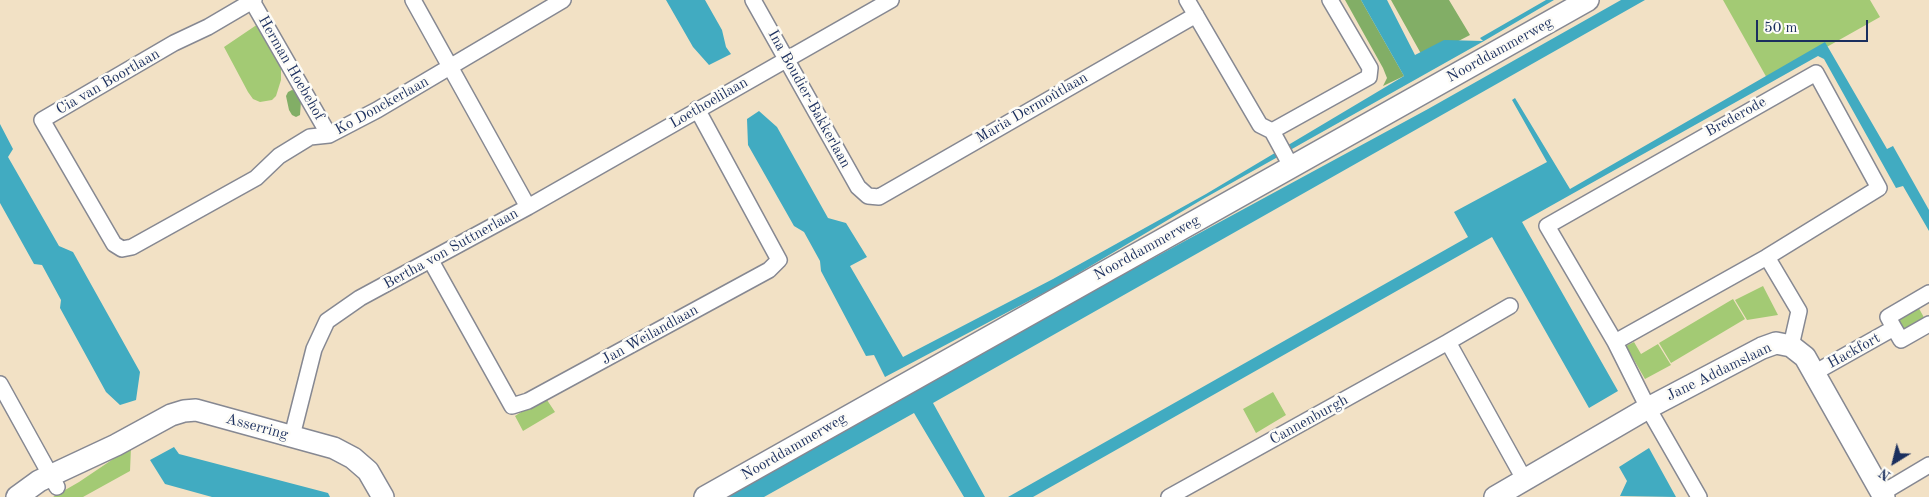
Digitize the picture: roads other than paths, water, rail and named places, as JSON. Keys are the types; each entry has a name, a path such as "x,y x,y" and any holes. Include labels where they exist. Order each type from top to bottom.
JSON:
{"street":[{"name":"Bertha von Suttnerlaan","path":"292,436 314,348 327,321 360,298 528,207 413,0"},
{"name":"Ko Donckerlaan","path":"122,249 132,247 256,178 279,156 310,137 329,135 377,110 563,0"},
{"name":"Ina Boudier-Bakkerlaan","path":"753,0 858,187 868,196"},
{"name":"Loethoelilaan","path":"528,207 890,0"},
{"path":"1187,0 1260,125 1275,137 1288,162"},
{"path":"1275,137 1369,77 1370,68 1330,0"},
{"name":"Noorddammerweg","path":"706,497 1288,162 1588,0"},
{"name":"Herman Hoebehof","path":"253,1 329,135"},
{"name":"Cia van Boortlaan","path":"122,249 114,244 42,120 174,43 208,27 253,1"},
{"name":"Maria Dermoûtlaan","path":"868,196 879,196 1196,15"},
{"name":"Brederode","path":"1614,342 1767,257 1879,188 1816,72 1547,226 1614,342 1648,408 1699,497"},
{"name":"Jan Weilandlaan","path":"431,261 512,406 528,401 768,270 780,260 697,109"},
{"path":"1767,257 1799,311 1791,346"},
{"name":"Hackfort","path":"1929,294 1888,317 1901,340 1929,324"},
{"name":"Cannenburgh","path":"1168,497 1510,306"},
{"name":"Hackfort","path":"1814,374 1894,328"},
{"path":"1448,342 1524,480"},
{"name":"Jane Addamslaan","path":"1500,496 1648,408 1762,348 1776,343 1791,346 1805,357 1883,495"},
{"path":"0,384 54,481"},
{"name":"Asserring","path":"16,497 54,481 171,415 196,410 334,448 353,458 368,471 383,497"},
{"path":"1883,495 1929,465"},
{"name":"Asserring","path":"37,497 54,481"}],"water":[{"path":"666,0 705,0 722,30 726,47 731,54 709,65 693,47"},
{"path":"1361,0 1387,0 1415,55 1444,40 1483,41 1480,38 1546,0 1554,0 1484,41 1203,199 1057,286 885,377 874,355 866,356 821,271 820,261 804,232 794,226 748,145 747,119 759,111 777,127 828,218 846,223 867,257 850,266 903,357 1053,279 1206,194 1404,76"},
{"path":"1621,0 1645,0 933,403 985,497 964,497 914,413 764,497 719,497 844,426 1428,109"},
{"path":"1825,42 1887,149 1893,146 1929,210 1929,231 1903,186 1896,188 1824,59 1818,56 1522,222 1618,391 1589,408 1492,237 1033,497 1008,497 1468,237 1454,212 1547,162 1512,100 1515,98 1570,189"},
{"path":"0,124 13,149 8,157 59,246 73,252 140,372 136,400 120,405 106,392 60,308 61,300 42,265 34,264 0,203"},
{"path":"174,447 179,454 328,493 330,497 212,497 165,484 150,460"},
{"path":"1649,448 1676,497 1620,496 1627,481 1619,467"}]}
